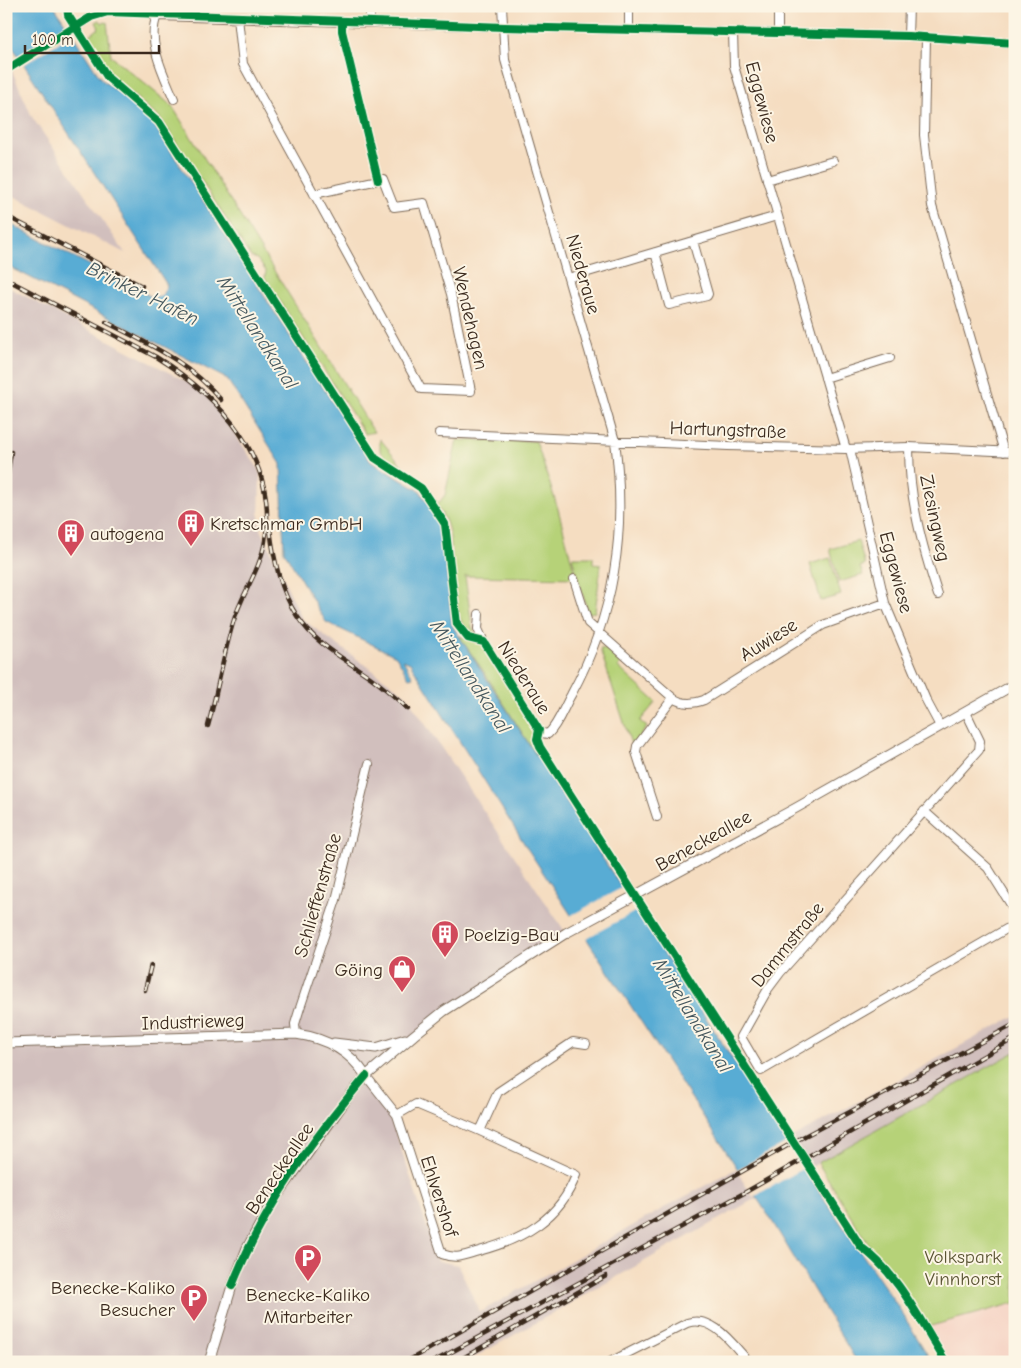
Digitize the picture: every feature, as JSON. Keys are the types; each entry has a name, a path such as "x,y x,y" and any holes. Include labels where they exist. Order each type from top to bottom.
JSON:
{"street":[{"path":"359,6 370,7 370,22"},
{"name":"Niederaue","path":"478,614 478,629 484,642 540,730 545,734 551,732 583,672 599,633 612,588 620,530 620,499 615,441 505,60 502,6"},
{"path":"629,6 629,30"},
{"path":"778,6 778,32"},
{"path":"908,6 908,36"},
{"path":"174,99 156,56 155,24 158,16 504,27 778,32 1015,42"},
{"name":"Wendehagen","path":"238,18 243,64 314,194 421,389 471,391 451,294 424,203 394,207 383,179 314,194"},
{"name":"Eggewiese","path":"733,32 734,66 825,378 848,449 885,603 926,700 940,726"},
{"path":"926,38 924,135 932,206 1004,452"},
{"path":"768,180 833,161"},
{"path":"568,278 777,216"},
{"path":"655,252 669,305 707,296 692,241"},
{"path":"825,378 890,358"},
{"name":"Hartungstraße","path":"439,433 848,449 909,447 1014,454"},
{"name":"Ziesingweg","path":"909,447 909,479 913,508 938,595"},
{"name":"Auwiese","path":"574,579 588,623 673,698 682,703 694,704 704,700 823,625 885,603"},
{"name":"Beneckeallee","path":"210,1362 232,1286 247,1248 268,1209 326,1126 366,1076 414,1035 444,1011 564,933 642,892 1015,684"},
{"path":"657,817 636,752 636,746 673,698"},
{"name":"Dammstraße","path":"966,712 979,736 978,750 768,989 741,1037 761,1071 1015,924"},
{"name":"Schlieffenstraße","path":"296,1034 299,1011 336,900 369,764"},
{"path":"924,811 988,868 1015,911"},
{"name":"Industrieweg","path":"6,1043 296,1034 324,1040 350,1056 366,1076"},
{"name":"Beneckeallee","path":"324,1040 376,1048 414,1035"},
{"path":"480,1131 498,1092 573,1042 586,1044"},
{"name":"Ehlvershof","path":"366,1076 397,1115 442,1254 454,1258 506,1242 535,1228 558,1208 570,1191 576,1175 480,1131 416,1104 397,1115"},
{"path":"610,1362 687,1323 701,1320 714,1327 749,1362"}],"shaded area":[{"path":"6,57 32,117 125,253 6,192"},
{"path":"6,286 206,392 260,471 259,525 302,619 405,694 566,933 465,998 366,1076 392,1121 438,1261 458,1265 480,1312 664,1208 1015,1016 1015,1052 466,1362 6,1362"},
{"path":"1015,1303 1015,1362 948,1362 927,1327"}],"green space":[{"path":"100,20 102,23 107,22 111,56 172,106 374,432 365,434 265,278 266,271 257,259 251,257 161,119 111,76 88,37 99,28 96,22"},
{"path":"380,439 438,504 445,495 457,440 536,441 558,509 576,578 465,576 472,627 479,639 468,632 460,620 456,604 450,535 446,522 435,503 411,479 385,459 380,451"},
{"path":"858,541 865,565 860,567 863,575 839,582 830,549"},
{"path":"572,557 593,557 593,564 601,565 595,612 588,613"},
{"path":"830,558 841,595 821,601 810,564"},
{"path":"459,636 483,644 537,731 535,739 543,758 539,760"},
{"path":"607,648 623,662 618,667 656,702 640,721 647,727 632,747 600,649"},
{"name":"Volkspark Vinnhorst","path":"1015,1052 1015,1303 927,1327 882,1259 872,1250 818,1163"}],"water":[{"path":"6,6 54,6 101,79 149,117 371,462 420,491 442,525 452,625 805,1171 897,1305 932,1362 857,1362 772,1221 527,848 410,663 403,660 413,677 409,678 396,656 326,622 284,551 281,464 227,379 6,265 6,222 152,297 162,296 167,285 6,37"}],"pier":[{"path":"68,24 74,33 22,66 17,57"},
{"path":"625,886 640,909 585,939 570,916"},
{"path":"789,1141 806,1167 753,1197 736,1170"}],"railway":[{"path":"6,216 142,286"},
{"path":"6,279 156,357 180,373 222,411 240,433 254,457 263,483 267,511 265,541 255,573 236,613 208,726"},
{"path":"106,322 153,346 182,364 221,400"},
{"path":"6,487 11,452"},
{"path":"270,529 282,585 291,606 304,626 321,643 375,681 408,709"},
{"path":"145,990 151,965"},
{"path":"406,1362 801,1138 1015,1024"},
{"path":"433,1362 744,1193 1015,1038"},
{"path":"456,1362 606,1276"}],"cycle path":[{"path":"67,6 68,15 108,78 159,122 375,458 421,488 445,524 457,624 468,638 484,642 539,730 537,739 540,747 861,1247 875,1258 898,1285 946,1362"},
{"path":"6,70 91,17 108,12 504,27 908,36 1015,43"},
{"path":"342,21 342,31 378,180"},
{"path":"232,1286 258,1229 290,1175 327,1124 366,1076"}],"place":[{"name":"Kretschmar GmbH","path":"191,547"},
{"name":"autogena","path":"71,557"},
{"name":"Poelzig-Bau","path":"445,958"},
{"name":"Göing","path":"402,993"},
{"name":"Benecke-Kaliko Mitarbeiter","path":"308,1282"},
{"name":"Benecke-Kaliko Besucher","path":"194,1322"}],"water label":[{"name":"Brinker Hafen","path":"143,293"},
{"name":"Mittellandkanal","path":"258,332"},
{"name":"Mittellandkanal","path":"471,676"},
{"name":"Mittellandkanal","path":"693,1015"}]}
